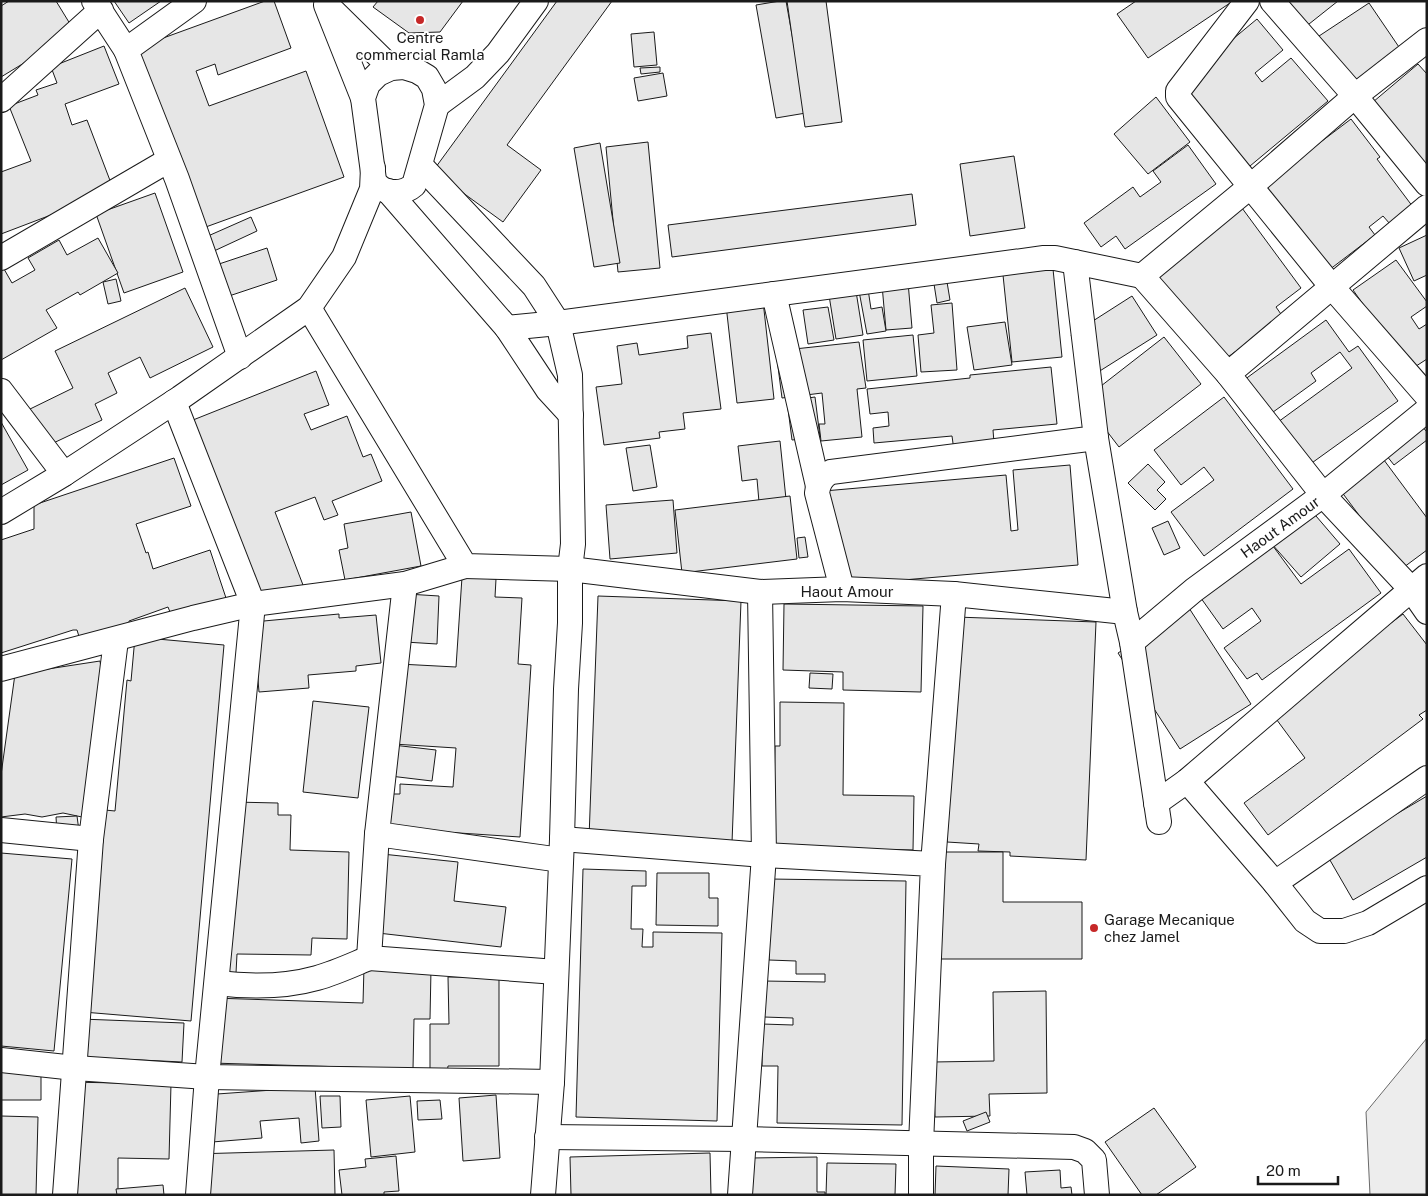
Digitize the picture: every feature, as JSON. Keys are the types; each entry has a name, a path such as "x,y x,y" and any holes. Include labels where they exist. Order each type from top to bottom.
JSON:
{"street":[{"path":"126,50 194,1"},
{"path":"437,105 475,77 498,53 536,1"},
{"path":"1247,1 1178,91 1178,97 1332,287 1427,396"},
{"path":"1272,1 1427,184"},
{"path":"325,3 391,68"},
{"path":"325,3 362,98 378,184 507,328 548,390 571,415"},
{"path":"1,100 98,6 126,50 169,160 240,357"},
{"path":"1142,276 1251,186 1354,96 1427,40"},
{"path":"362,98 368,84 378,74 391,68 404,67 417,71 427,77 434,89 437,105 414,185 410,189 403,191 378,184"},
{"path":"1,258 169,160"},
{"path":"420,166 534,286 558,323 570,375 573,544 570,569 570,623 552,1082 543,1195"},
{"path":"1,512 64,474 174,402 309,308 344,257 378,184"},
{"path":"1228,374 1427,207"},
{"path":"507,328 558,323 1044,258 1075,262 1142,276 1228,374 1323,495 1419,583 1427,612"},
{"path":"1075,262 1096,438 1125,612 1132,642 1158,812 1187,781 1419,583"},
{"path":"774,294 818,486 817,493 842,589"},
{"path":"309,308 465,566"},
{"path":"1,390 64,474"},
{"path":"174,402 253,604 207,1077 198,1195"},
{"name":"Haout Amour","path":"1132,642 1194,590 1323,495 1427,410"},
{"path":"818,486 825,475 831,472 1096,438"},
{"name":"Haout Amour","path":"1,669 116,640 192,618 253,604 405,584 465,566 570,569 760,592 842,589 954,594 1125,612"},
{"path":"368,958 377,834 405,584"},
{"path":"740,1195 764,855 760,592"},
{"path":"921,1195 921,1144 932,864 954,594"},
{"path":"65,1195 91,840 116,640"},
{"path":"1275,883 1427,778"},
{"path":"1187,781 1275,883 1305,921 1320,931 1344,931 1368,923 1427,888"},
{"path":"1,830 91,840"},
{"path":"377,834 561,850 764,855 932,864"},
{"path":"217,982 241,986 262,986 294,982 318,978 368,958 556,972"},
{"path":"1,1060 75,1068 207,1077 552,1082"},
{"path":"547,1137 743,1139 1074,1147 1085,1151 1094,1160 1097,1195"}],"shaded area":[{"path":"1427,1038 1427,1195 1370,1195 1366,1112"}],"building":[{"path":"9,1 56,1 75,32 1,77 1,6"},
{"path":"114,1 161,1 129,23"},
{"path":"265,1 274,1 291,48 218,75 215,64 196,71 209,106 306,71 344,177 203,228 133,49"},
{"name":"Centre commercial Ramla","path":"378,1 463,1 440,32 409,33 373,7"},
{"path":"557,1 612,1 507,145 541,170 503,222 433,171"},
{"path":"786,1 806,113 776,118 756,5"},
{"path":"787,1 826,1 842,122 805,127"},
{"path":"1136,1 1233,1 1148,58 1117,14"},
{"path":"1282,1 1338,1 1304,28"},
{"path":"1369,3 1401,50 1348,85 1316,38"},
{"path":"1257,19 1283,50 1255,73 1262,82 1291,58 1328,101 1244,171 1174,88"},
{"path":"654,32 657,65 634,67 631,34"},
{"path":"104,46 119,84 65,104 72,125 87,120 114,191 1,234 1,172 31,161 9,106 38,95 36,90 57,83 51,67"},
{"path":"1418,64 1427,74 1427,167 1373,102"},
{"path":"660,67 660,72 641,74 640,68"},
{"path":"663,73 667,96 638,101 634,78"},
{"path":"1156,97 1190,142 1148,174 1114,134"},
{"path":"1351,119 1380,157 1377,159 1413,207 1390,224 1383,216 1369,227 1375,235 1329,270 1264,185"},
{"path":"648,142 660,268 618,272 606,147"},
{"path":"600,143 620,263 594,267 574,148"},
{"path":"1188,145 1216,184 1125,249 1116,236 1101,247 1084,223 1133,187 1140,197 1161,182 1153,171"},
{"path":"1014,156 1025,228 970,236 960,164"},
{"path":"155,193 183,272 124,293 96,214"},
{"path":"912,194 916,225 672,257 668,225"},
{"path":"1242,208 1301,288 1276,307 1283,317 1217,365 1151,275"},
{"path":"251,217 257,231 214,251 208,236"},
{"path":"1427,235 1427,275 1414,281 1399,248"},
{"path":"98,238 118,273 80,295 78,292 46,310 57,328 1,360 1,271 4,269 12,283 35,270 28,258 59,240 67,255"},
{"path":"267,248 277,280 229,296 219,264"},
{"path":"1396,260 1427,302 1427,306 1411,317 1419,329 1427,324 1427,359 1410,370 1353,290"},
{"path":"1053,269 1062,357 1012,362 1003,275"},
{"path":"116,279 121,301 108,304 103,282"},
{"path":"908,282 912,328 886,330 882,285"},
{"path":"947,282 950,300 937,303 934,284"},
{"path":"855,285 863,335 836,339 828,289"},
{"path":"185,288 213,347 150,378 140,357 108,373 117,393 95,404 102,420 45,447 28,410 73,388 55,351"},
{"path":"868,289 871,309 882,307 886,331 867,334 859,291"},
{"path":"1132,296 1157,335 1095,374 1071,335"},
{"path":"763,301 774,399 737,403 726,305"},
{"path":"952,303 957,370 921,372 918,335 934,333 931,305"},
{"path":"828,307 834,340 808,344 803,310"},
{"path":"1326,320 1349,352 1358,346 1398,401 1309,465 1278,422 1352,368 1340,352 1311,373 1316,381 1269,415 1244,380"},
{"path":"1005,322 1012,365 974,370 967,327"},
{"path":"711,333 721,409 683,413 685,429 659,432 660,438 604,445 596,387 622,384 617,346 637,343 639,355 688,348 687,336"},
{"path":"913,335 917,376 867,381 863,340"},
{"path":"1164,337 1201,384 1119,447 1083,400"},
{"path":"859,342 866,388 857,389 862,437 821,441 819,424 825,424 822,393 782,398 776,351"},
{"path":"1051,367 1057,424 993,430 995,455 955,458 952,436 874,443 873,428 889,426 888,412 870,414 867,389 970,378 970,375"},
{"path":"316,371 329,405 304,414 311,430 347,416 363,457 371,454 382,481 332,501 338,515 324,520 315,497 275,512 303,585 258,603 188,422"},
{"path":"815,397 820,437 792,440 787,401"},
{"path":"1224,397 1293,489 1204,556 1171,512 1214,480 1204,467 1181,485 1154,450"},
{"path":"1,422 28,470 1,485"},
{"path":"1419,423 1427,432 1427,440 1394,465 1383,451"},
{"path":"780,441 786,499 759,502 757,479 742,481 738,446"},
{"path":"650,445 657,487 633,491 626,448"},
{"path":"1378,452 1427,518 1427,550 1400,570 1335,483"},
{"path":"174,458 191,506 136,524 146,553 148,552 153,569 210,550 228,604 174,622 168,607 129,621 129,627 81,643 77,630 73,630 1,653 1,540 34,529 34,505"},
{"path":"1148,464 1165,482 1157,490 1166,499 1155,510 1128,483"},
{"path":"1070,465 1078,565 833,586 824,491 1006,475 1011,531 1018,530 1013,470"},
{"path":"790,496 797,559 682,573 675,510"},
{"path":"673,500 677,553 610,559 606,505"},
{"path":"1310,509 1340,544 1301,577 1271,543"},
{"path":"411,512 421,566 345,580 339,550 348,548 344,524"},
{"path":"1168,521 1180,548 1164,555 1152,528"},
{"path":"805,537 808,557 799,558 797,538"},
{"path":"1270,542 1301,584 1349,549 1381,593 1262,680 1257,673 1247,679 1224,648 1261,621 1252,608 1223,629 1198,594"},
{"path":"462,577 496,579 495,597 522,598 518,664 531,665 520,837 383,828 385,794 400,794 400,784 453,787 456,748 393,744 399,664 456,667"},
{"path":"407,594 439,596 437,644 405,642"},
{"path":"598,596 741,601 732,843 589,838"},
{"path":"784,604 923,606 921,692 843,690 843,672 783,670"},
{"path":"1189,608 1251,704 1180,749 1118,653"},
{"path":"339,614 339,618 376,615 381,663 356,666 356,671 308,675 309,688 259,692 253,622"},
{"path":"1403,614 1427,645 1427,710 1419,715 1423,719 1268,835 1244,803 1305,758 1271,712"},
{"path":"956,617 1096,622 1086,860 1010,856 1010,852 978,851 979,844 947,842"},
{"path":"135,637 224,645 191,1021 83,1012 105,810 115,811 127,680 131,681"},
{"path":"100,661 104,688 82,817 63,813 42,817 25,814 1,817 1,775 15,674"},
{"path":"810,673 833,674 832,689 809,688"},
{"path":"313,701 369,707 358,798 303,792"},
{"path":"780,702 844,703 843,795 914,796 913,850 773,848 775,746 780,746"},
{"path":"393,745 436,750 432,781 390,776"},
{"path":"1427,796 1427,857 1353,900 1327,855"},
{"path":"233,802 278,803 278,815 291,815 290,850 349,852 347,939 312,938 311,955 237,954 236,973 222,972"},
{"path":"77,816 79,831 57,833 56,817"},
{"path":"941,852 1003,852 1003,902 1082,902 1082,959 941,959"},
{"path":"1,853 72,859 54,1051 1,1046"},
{"path":"382,854 458,862 454,901 506,907 501,947 369,932"},
{"path":"583,869 646,871 646,886 632,886 631,929 643,929 642,947 653,947 653,932 722,933 717,1121 576,1117"},
{"path":"657,873 709,873 709,898 718,898 718,926 656,925"},
{"path":"770,879 906,881 902,1125 777,1123 778,1066 762,1066 762,1024 793,1025 793,1018 764,1017 764,981 825,982 825,974 796,974 796,961 769,960"},
{"path":"364,967 431,969 430,1019 414,1019 413,1069 211,1063 213,998 363,1003"},
{"path":"448,977 499,977 499,1066 448,1066 447,1074 430,1074 430,1024 449,1024"},
{"path":"1046,991 1047,1093 989,1094 990,1116 935,1117 933,1062 994,1061 993,992"},
{"path":"81,1019 184,1023 182,1062 79,1057"},
{"path":"1,1071 41,1072 41,1100 1,1100"},
{"path":"67,1082 171,1084 169,1159 118,1158 118,1195 64,1195"},
{"path":"315,1087 319,1141 301,1143 299,1118 260,1121 262,1138 212,1142 203,1095"},
{"path":"496,1095 500,1158 463,1161 459,1098"},
{"path":"320,1096 340,1096 341,1127 322,1128"},
{"path":"410,1096 415,1152 371,1157 366,1100"},
{"path":"440,1100 442,1119 418,1120 417,1101"},
{"path":"1154,1108 1196,1167 1156,1195 1142,1195 1105,1142"},
{"path":"986,1112 990,1122 967,1131 963,1121"},
{"path":"1,1116 38,1117 36,1195 1,1195"},
{"path":"334,1150 335,1195 195,1195 194,1154"},
{"path":"710,1153 711,1195 571,1195 570,1157"},
{"path":"396,1156 399,1191 384,1192 384,1195 342,1195 339,1170 366,1167 365,1159"},
{"path":"817,1157 817,1192 825,1192 825,1195 752,1195 751,1158"},
{"path":"827,1163 896,1164 895,1195 826,1195"},
{"path":"936,1166 1009,1169 1008,1195 935,1195"},
{"path":"1060,1170 1061,1188 1071,1187 1072,1195 1027,1195 1025,1172"},
{"path":"163,1185 164,1195 117,1195 116,1189"}],"place":[{"name":"Centre commercial Ramla","path":"420,20"},
{"name":"Garage Mecanique chez Jamel","path":"1094,928"}]}
